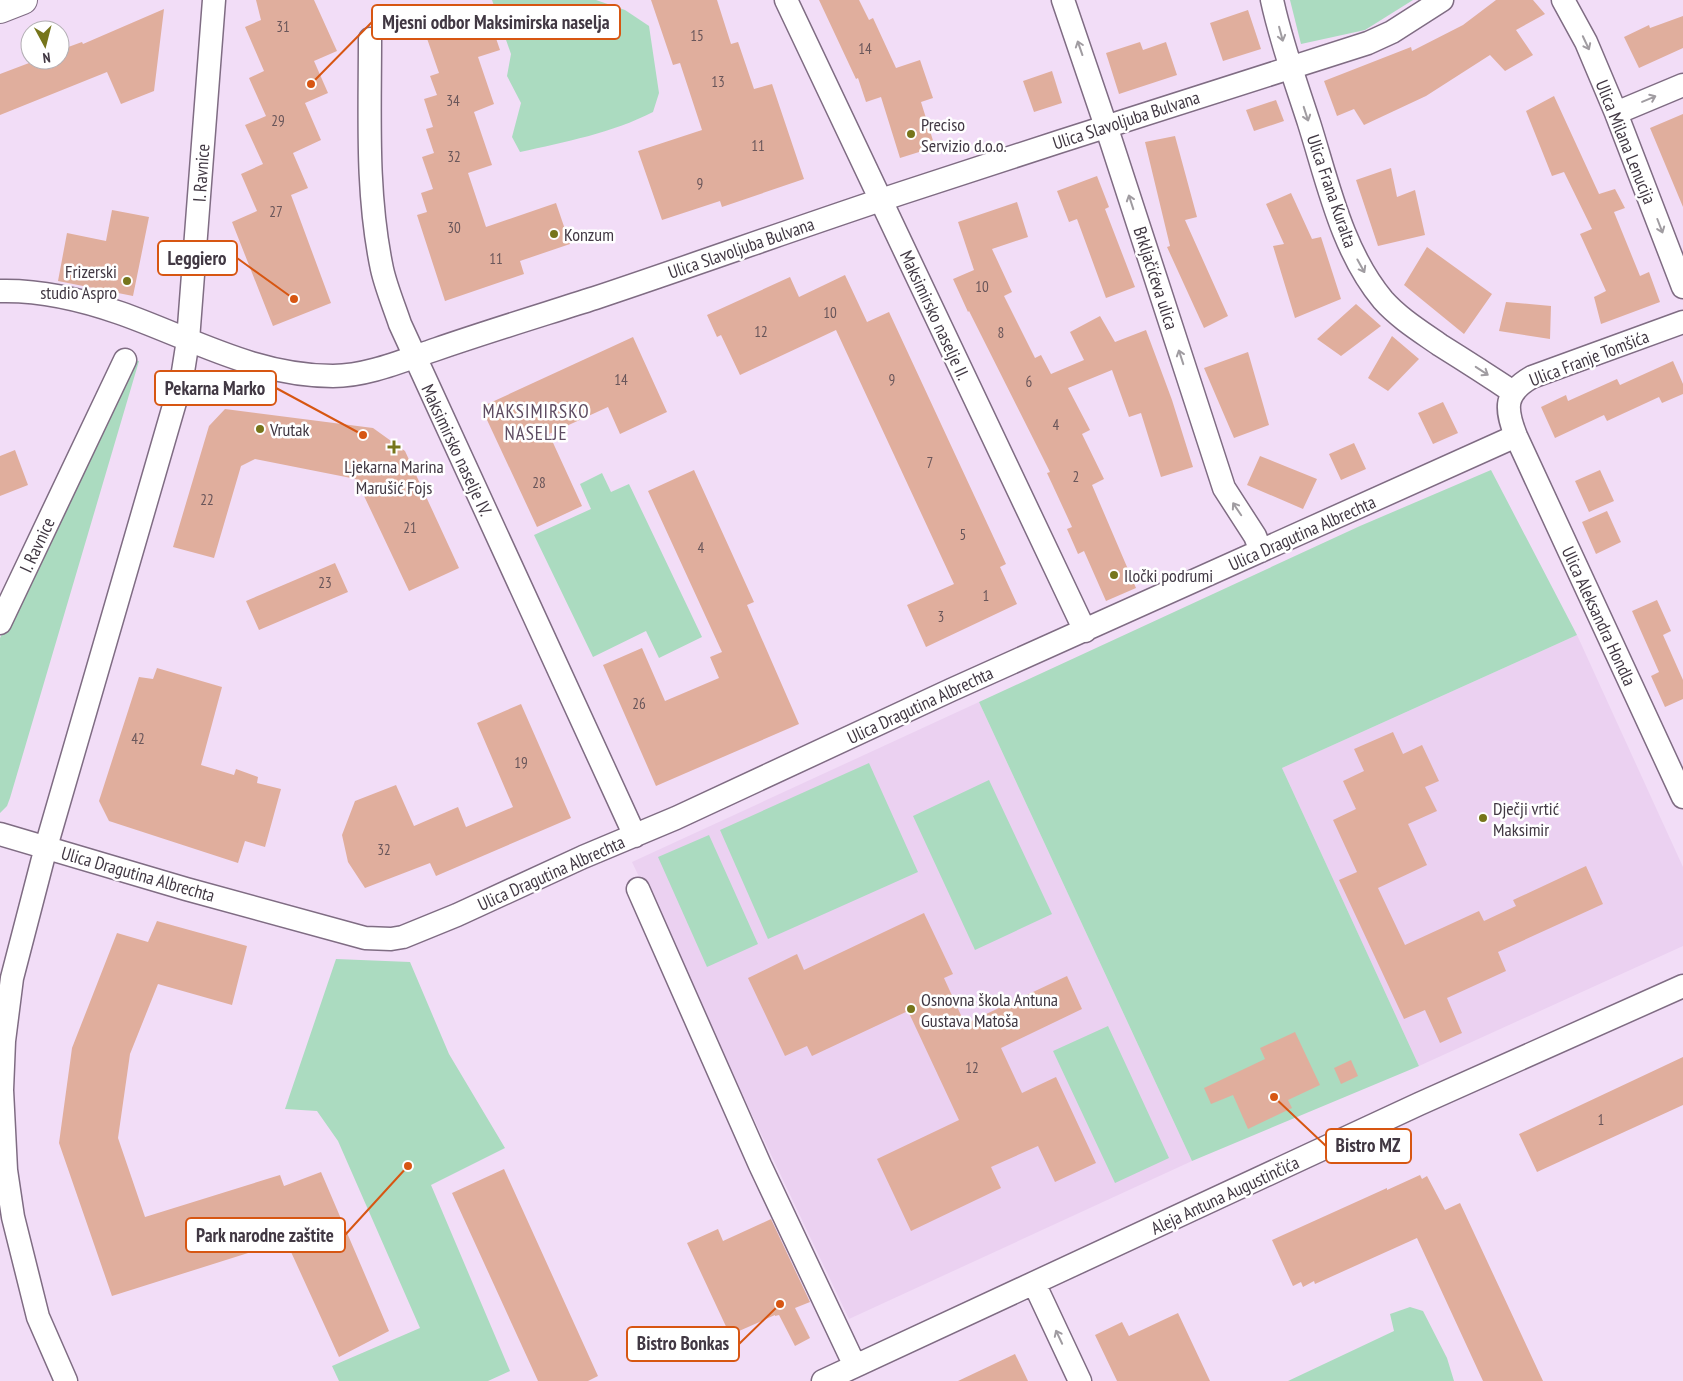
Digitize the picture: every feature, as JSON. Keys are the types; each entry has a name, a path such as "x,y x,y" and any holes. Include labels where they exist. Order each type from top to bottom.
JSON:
{"main road":[{"path":"0,9 23,0"}],"street":[{"name":"Maksimirsko naselje II.","path":"786,0 1084,630"},
{"name":"Brkljačićeva ulica","path":"1063,0 1224,488 1250,528 1261,551"},
{"name":"Ulica Frana Kuralta","path":"1272,0 1340,223 1368,280 1400,316 1421,332 1513,392"},
{"name":"Ulica Slavoljuba Bulvana","path":"0,291 20,290 60,297 118,312 253,365 297,374 351,375 414,357 652,279 881,200 1368,42 1392,32 1442,0"},
{"name":"Ulica Milana Lenucija","path":"1563,0 1586,42 1616,112 1683,287"},
{"name":"I. Ravnice","path":"188,340 213,2"},
{"name":"Maksimirsko naselje IV.","path":"370,39 371,185 382,271 400,324 414,357 636,836"},
{"path":"1616,112 1683,85"},
{"name":"Ulica Franje Tomšića","path":"1516,436 1509,419 1508,410 1509,400 1513,392 1521,384 1532,377 1683,322"},
{"name":"Ulica Dragutina Albrechta","path":"188,340 182,378 46,847 186,889 365,938 390,940 414,934 584,857 636,836 1084,630 1516,436"},
{"name":"I. Ravnice","path":"0,623 125,360"},
{"name":"Ulica Aleksandra Hondla","path":"1516,436 1683,797"},
{"path":"0,834 46,847 12,978 4,1041 2,1090 6,1170 14,1217 38,1317 66,1381"},
{"path":"638,889 760,1165 855,1366"},
{"name":"Aleja Antuna Augustinčića","path":"822,1381 1419,1104 1683,986"},
{"path":"1034,1283 1080,1381"}],"shaded area":[{"name":"Dječji vrtić Maksimir","path":"1577,635 1683,867 1683,946 1419,1066 1282,768"},
{"name":"Osnovna škola Antuna Gustava Matoša","path":"979,702 1192,1161 849,1319 632,862"}],"green space":[{"path":"492,0 596,0 625,10 649,26 659,93 653,112 605,131 520,152 512,137 521,103 507,76 511,54"},
{"path":"1290,0 1413,0 1365,30 1301,44"},
{"path":"132,360 139,361 10,798 7,806 0,813 0,638"},
{"path":"1491,470 1577,635 1282,768 1419,1066 1192,1161 979,702 1360,526"},
{"path":"602,473 611,492 629,484 702,637 659,658 646,631 593,657 534,535 591,509 580,484"},
{"path":"869,763 918,872 768,939 720,830"},
{"path":"989,780 1052,914 975,950 913,816"},
{"path":"709,835 758,944 707,967 658,857"},
{"path":"336,959 410,962 449,1054 505,1148 431,1185 510,1371 488,1381 339,1381 332,1366 420,1328 338,1141 317,1111 285,1109"},
{"path":"1108,1026 1169,1158 1115,1183 1053,1051"},
{"path":"1410,1307 1423,1311 1447,1358 1454,1381 1288,1381 1394,1331 1390,1314"}],"building":[{"path":"256,0 314,0 337,51 314,61 328,93 305,103 321,140 293,153 308,188 291,195 331,303 273,326 232,222 257,211 241,174 263,164 245,125 266,116 249,78 264,71 245,27 261,20"},
{"path":"651,0 717,0 731,44 738,42 754,89 772,84 804,179 722,207 720,201 662,220 638,151 702,130 680,63 673,65"},
{"path":"819,0 859,0 869,20 873,18 896,68 920,60 933,98 921,102 935,147 900,158 881,97 866,102 858,78 856,79"},
{"path":"1496,0 1533,0 1545,14 1516,30 1533,55 1505,71 1490,55 1426,96 1364,125 1354,109 1337,116 1324,81 1411,47 1412,51 1463,25"},
{"path":"485,6 500,50 478,57 494,104 474,112 492,165 468,173 486,227 556,203 570,244 520,261 524,274 445,301 417,215 427,212 421,193 433,189 422,157 434,153 426,129 433,127 424,99 437,95 430,76 439,73 423,27"},
{"path":"164,9 154,91 121,104 107,72 0,115 0,74 20,66 20,70 70,70 70,46 82,42 83,44"},
{"path":"1248,10 1261,49 1223,61 1210,23"},
{"path":"1683,16 1683,48 1639,68 1624,37 1649,25 1650,28"},
{"path":"1140,42 1143,50 1166,42 1177,75 1119,94 1106,53"},
{"path":"1052,71 1062,103 1034,112 1023,81"},
{"path":"1554,96 1599,194 1615,189 1625,208 1614,212 1640,276 1649,272 1660,302 1601,324 1594,297 1606,291 1580,234 1592,229 1564,172 1552,176 1526,111"},
{"path":"1276,100 1284,121 1254,131 1246,110"},
{"path":"1683,114 1683,207 1650,128"},
{"path":"1175,136 1197,217 1185,220 1228,316 1204,328 1167,247 1170,246 1145,142"},
{"path":"1391,168 1397,197 1415,190 1425,235 1378,246 1356,180"},
{"path":"1097,176 1109,207 1105,209 1135,287 1106,298 1077,219 1069,222 1057,191"},
{"path":"1291,193 1312,239 1321,237 1341,299 1295,318 1273,246 1284,244 1266,204"},
{"path":"1017,202 1028,237 992,249 1012,292 1004,296 1035,358 1041,355 1051,374 1084,360 1070,332 1100,316 1115,342 1146,330 1172,400 1193,467 1161,477 1141,413 1129,417 1112,370 1068,388 1090,430 1082,434 1104,479 1092,485 1136,588 1106,601 1084,551 1078,554 1067,529 1072,527 1047,473 1050,472 953,279 974,270 958,222"},
{"path":"112,210 149,217 133,296 58,281 67,233 106,241"},
{"path":"1427,247 1492,294 1464,334 1404,285"},
{"path":"845,275 867,322 889,312 1006,564 1000,567 1017,604 926,647 907,605 954,584 836,330 740,375 721,335 717,337 707,315 790,277 799,297"},
{"path":"1506,302 1551,306 1550,339 1499,331"},
{"path":"1356,304 1381,326 1341,356 1317,339"},
{"path":"1392,336 1419,359 1388,391 1368,378"},
{"path":"633,337 667,412 620,434 608,407 549,434 582,506 537,527 481,407"},
{"path":"1248,352 1269,425 1234,438 1204,368"},
{"path":"1673,361 1683,384 1683,394 1662,403 1659,397 1607,421 1604,415 1555,438 1541,407 1566,395 1568,401 1617,379 1620,385"},
{"path":"1443,402 1458,433 1433,444 1418,413"},
{"path":"225,409 373,428 405,451 459,568 409,591 356,479 255,459 241,466 214,558 173,547 209,426"},
{"path":"1354,443 1366,469 1341,480 1329,454"},
{"path":"15,450 28,485 0,496 0,456"},
{"path":"1260,456 1317,479 1303,509 1247,485"},
{"path":"694,470 754,602 747,605 799,724 656,786 603,665 642,648 665,701 719,678 710,657 722,652 648,491"},
{"path":"1600,470 1614,501 1589,512 1575,481"},
{"path":"1607,511 1621,542 1596,554 1582,522"},
{"path":"335,563 348,592 259,630 246,601"},
{"path":"1657,600 1671,631 1663,635 1683,680 1683,699 1665,707 1651,676 1659,672 1632,611"},
{"path":"157,668 222,687 201,765 234,775 236,769 258,777 257,783 281,789 265,847 245,841 238,863 109,821 99,801 139,677 153,679"},
{"path":"521,704 571,818 436,876 430,863 365,888 348,862 342,835 355,801 396,785 414,826 458,807 466,827 513,807 477,723"},
{"path":"1393,732 1403,754 1422,745 1439,781 1425,787 1437,811 1408,824 1427,865 1378,888 1405,945 1479,911 1484,921 1516,906 1513,900 1586,866 1603,904 1498,952 1506,971 1447,998 1462,1033 1440,1043 1425,1010 1404,1019 1339,880 1357,872 1333,820 1356,809 1343,781 1364,771 1354,749"},
{"path":"924,913 953,974 944,978 965,1024 1067,976 1082,1009 1001,1048 1022,1093 1056,1077 1096,1163 1055,1182 1038,1146 991,1167 1001,1188 911,1231 877,1159 959,1120 908,1011 812,1056 807,1046 785,1056 748,978 797,954 804,970"},
{"path":"157,921 247,946 232,1005 158,984 130,1054 118,1138 145,1217 280,1175 284,1186 321,1172 389,1331 339,1357 286,1241 112,1296 59,1143 72,1048 117,933 148,942"},
{"path":"1295,1032 1320,1085 1288,1100 1292,1108 1248,1129 1233,1095 1211,1104 1204,1088 1265,1059 1260,1048"},
{"path":"1683,1057 1683,1105 1537,1172 1519,1134"},
{"path":"1351,1060 1358,1076 1341,1084 1334,1068"},
{"path":"504,1169 598,1376 588,1381 538,1381 452,1193"},
{"path":"1420,1175 1422,1179 1427,1176 1445,1210 1460,1203 1543,1381 1483,1381 1417,1238 1315,1284 1314,1281 1303,1287 1301,1282 1293,1286 1272,1240"},
{"path":"771,1219 810,1302 795,1308 810,1338 795,1346 779,1315 775,1315 730,1335 687,1243 718,1229 723,1241"},
{"path":"1178,1313 1210,1381 1117,1381 1095,1335 1122,1322 1129,1336"},
{"path":"1015,1354 1028,1381 958,1381"}],"place":[{"name":"Mjesni odbor Maksimirska naselja","path":"311,84"},
{"name":"Preciso Servizio d.o.o.","path":"911,134"},
{"name":"Konzum","path":"554,234"},
{"name":"Frizerski studio Aspro","path":"127,281"},
{"name":"Leggiero","path":"294,299"},
{"name":"Vrutak","path":"260,429"},
{"name":"Pekarna Marko","path":"363,435"},
{"name":"Ljekarna Marina Marušić Fojs","path":"394,447"},
{"name":"Iločki podrumi","path":"1114,575"},
{"name":"Dječji vrtić Maksimir","path":"1483,818"},
{"name":"Osnovna škola Antuna Gustava Matoša","path":"911,1009"},
{"name":"Bistro MZ","path":"1274,1097"},
{"name":"Park narodne zaštite","path":"408,1166"},
{"name":"Bistro Bonkas","path":"780,1304"}],"district":[{"name":"MAKSIMIRSKO NASELJE","path":"536,422"}]}
